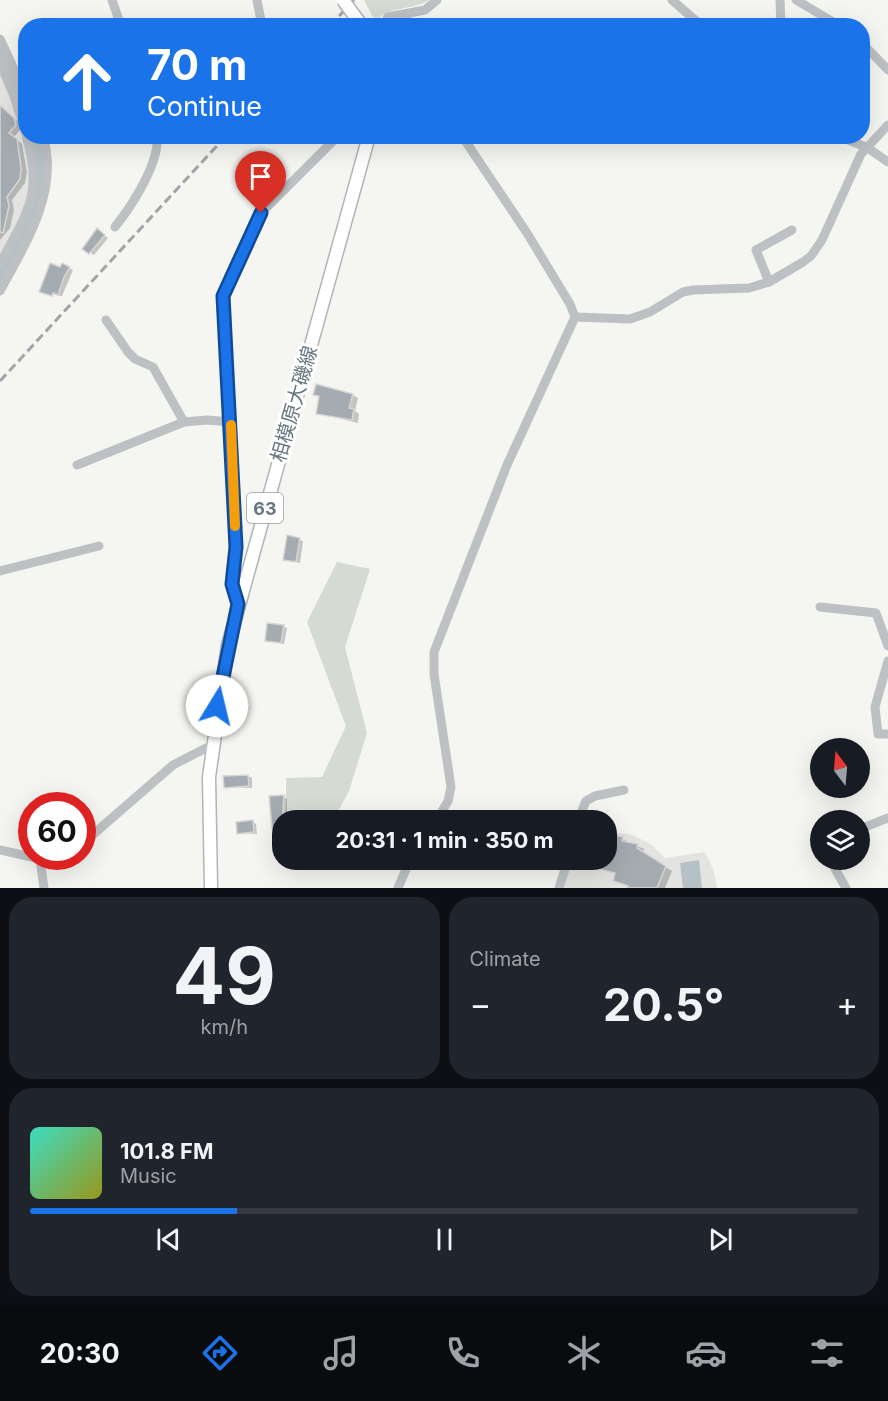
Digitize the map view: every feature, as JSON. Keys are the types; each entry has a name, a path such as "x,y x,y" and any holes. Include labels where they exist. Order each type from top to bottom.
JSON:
{"main road":[{"path":"343,0 356,18"},
{"name":"相模原大磯線","path":"211,888 208,804 212,745 222,676 238,604 367,144"}],"street":[{"path":"112,0 118,18"},
{"path":"257,0 260,18"},
{"path":"390,18 425,9 437,0"},
{"path":"672,0 693,18"},
{"path":"780,0 781,18"},
{"path":"796,0 826,18"},
{"path":"395,15 402,18"},
{"path":"0,39 18,78"},
{"path":"870,51 888,70"},
{"path":"0,63 18,109"},
{"path":"575,317 630,319 650,312 682,292 737,290 769,282 803,262 817,248 861,154 888,125"},
{"path":"0,264 29,207 35,177 28,144"},
{"path":"0,291 19,256 45,196 48,165 44,144"},
{"path":"114,227 133,204 147,176 155,144"},
{"path":"238,604 232,584 236,547 223,296 261,213 330,144"},
{"path":"443,810 448,801 451,787 434,674 434,652 502,474 575,317 570,304 527,233 467,144"},
{"path":"858,144 888,162"},
{"path":"769,282 756,250 785,231"},
{"path":"106,320 135,359 153,367 184,422"},
{"path":"77,465 184,422 231,422"},
{"path":"0,571 99,546"},
{"path":"820,607 876,613 888,646"},
{"path":"888,661 875,707 878,734 888,734"},
{"path":"96,832 173,765 212,745"},
{"path":"582,810 586,801 595,796 624,790"},
{"path":"870,825 888,818"},
{"path":"0,850 18,854"},
{"path":"42,870 44,888"},
{"path":"398,888 406,870"},
{"path":"559,888 564,870"},
{"path":"836,870 846,888"}],"shaded area":[{"path":"364,0 429,0 384,14 379,18 373,17"},
{"path":"0,70 12,98 18,121 18,144 24,144 32,175 25,206 0,255"},
{"path":"337,562 370,569 345,647 367,733 349,791 339,810 286,810 286,778 322,777 346,726 307,622"},
{"path":"617,833 633,835 652,845 665,858 705,852 714,871 717,888 562,888 567,870 617,870"},
{"path":"699,860 702,888 683,888 680,863"}],"building":[{"path":"0,105 14,118 16,125 9,133 17,139 21,168 20,179 7,197 9,206 3,233 0,232"},
{"path":"97,228 105,235 89,254 82,249"},
{"path":"50,263 60,267 62,263 70,267 58,295 53,293 52,296 39,292"},
{"path":"316,384 353,394 349,408 354,409 352,420 316,414 319,396 313,395"},
{"path":"287,535 300,538 296,562 283,560"},
{"path":"267,623 284,625 281,643 265,641"},
{"path":"248,775 249,786 224,788 223,776"},
{"path":"284,795 283,810 272,810 272,829 269,796"},
{"path":"253,820 254,832 237,834 236,822"},
{"path":"617,836 623,837 622,841 638,844 637,848 666,866 657,888 627,888 628,886 613,881 615,873 603,870 617,870"}],"waterway":[{"path":"0,49 18,88"},
{"path":"0,279 27,227 39,195 41,177 39,144"}],"railway":[{"path":"337,18 354,0"},
{"path":"0,381 219,144"}],"slow traffic":[{"path":"231,425 235,526"}],"route":[{"path":"217,706 238,604 232,584 236,547 223,296 261,213"}]}
